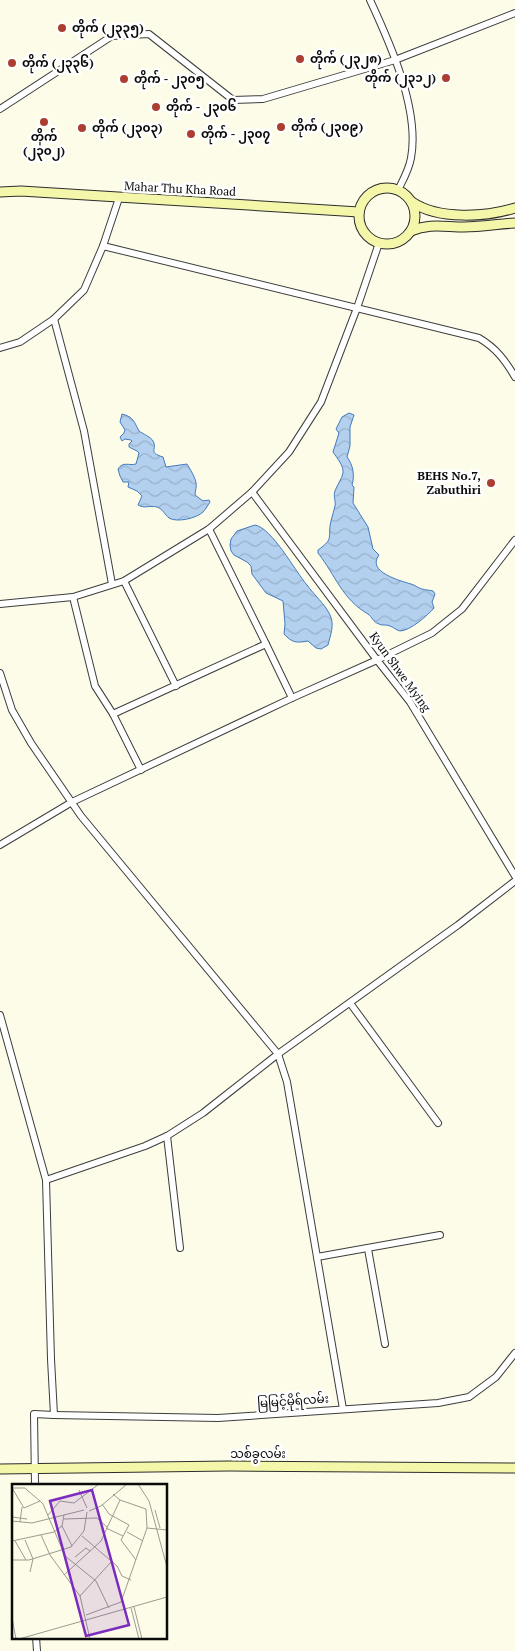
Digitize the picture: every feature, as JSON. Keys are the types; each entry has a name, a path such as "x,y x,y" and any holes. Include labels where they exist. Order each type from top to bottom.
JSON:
{"main road":[{"path":"515,208 462,215 427,210 412,202 404,193 388,188 378,189 369,194 362,202 359,212 359,220 366,234 379,243 388,244 405,238 411,232 421,227 436,225 464,227 515,223"},
{"name":"Mahar Thu Kha Road","path":"0,192 21,191 359,212"},
{"path":"411,232 415,220 412,202"},
{"name":"သစ်ခွလမ်း","path":"0,1469 229,1466 515,1468"}],"street":[{"path":"370,0 384,29 407,95 413,141 407,173 398,190"},
{"path":"0,110 112,36 149,34 233,100 264,98 395,60 515,13"},
{"path":"0,348 20,342 54,319 84,290 103,246 119,198"},
{"path":"0,604 73,597 124,581 209,529 252,492 289,452 321,402 357,308 379,243"},
{"path":"103,246 479,338 504,357 515,376"},
{"path":"54,319 84,431 112,584"},
{"name":"Kyun Shwe Mying","path":"252,492 410,702 515,876"},
{"path":"209,529 292,698"},
{"path":"0,845 72,802 432,633 462,610 515,540"},
{"path":"124,581 176,686"},
{"path":"73,597 95,686 113,714 141,770"},
{"path":"113,714 266,644"},
{"path":"0,673 12,710 30,743 81,816 278,1054 287,1082 298,1156 343,1409"},
{"path":"46,1180 145,1146 167,1136 203,1113 278,1054 458,925 515,881"},
{"path":"350,1003 438,1122"},
{"path":"0,1014 46,1180 54,1415"},
{"path":"167,1136 180,1248"},
{"path":"317,1257 440,1235"},
{"path":"368,1249 384,1344"},
{"name":"မြမြင့်မိုရ်လမ်း","path":"36,1469 34,1414 218,1418 438,1402 469,1397 496,1376 515,1353"},
{"path":"35,1484 36,1469"},
{"path":"36,1638 36,1651"}],"water":[{"path":"349,413 354,415 350,427 350,446 347,457 353,470 353,503 368,527 373,549 379,555 376,561 377,566 386,575 421,589 433,591 435,594 432,602 434,608 428,615 409,628 400,631 389,625 377,623 359,608 340,586 318,553 318,550 329,540 335,506 334,493 343,473 341,465 333,452 339,433 336,429 342,417"},
{"path":"122,414 131,418 139,431 152,440 155,454 163,457 166,467 187,464 196,481 195,495 203,501 209,500 210,502 203,512 192,518 177,520 169,518 157,507 138,505 142,496 137,491 128,487 129,482 123,482 118,469 124,464 136,464 139,453 129,447 131,440 125,439 122,441 120,437 125,430 120,422"},
{"path":"255,525 262,528 276,542 302,579 328,611 332,630 328,645 321,649 316,648 308,641 292,641 284,634 283,601 266,593 252,574 251,566 231,551 231,539 237,531"}],"place":[{"name":"တိုက် (၂၃၃၅)","path":"62,28"},
{"name":"တိုက် (၂၃၂၈)","path":"300,59"},
{"name":"တိုက် (၂၃၃၆)","path":"12,63"},
{"name":"တိုက် (၂၃၁၂)","path":"446,78"},
{"name":"တိုက် - ၂၃၀၅","path":"124,79"},
{"name":"တိုက် - ၂၃၀၆","path":"156,107"},
{"name":"တိုက် (၂၃၀၂)","path":"44,122"},
{"name":"တိုက် (၂၃၀၉)","path":"281,127"},
{"name":"တိုက် (၂၃၀၃)","path":"82,128"},
{"name":"တိုက် - ၂၃၀၇","path":"191,134"},
{"name":"BEHS No.7, Zabuthiri","path":"491,483"}]}
